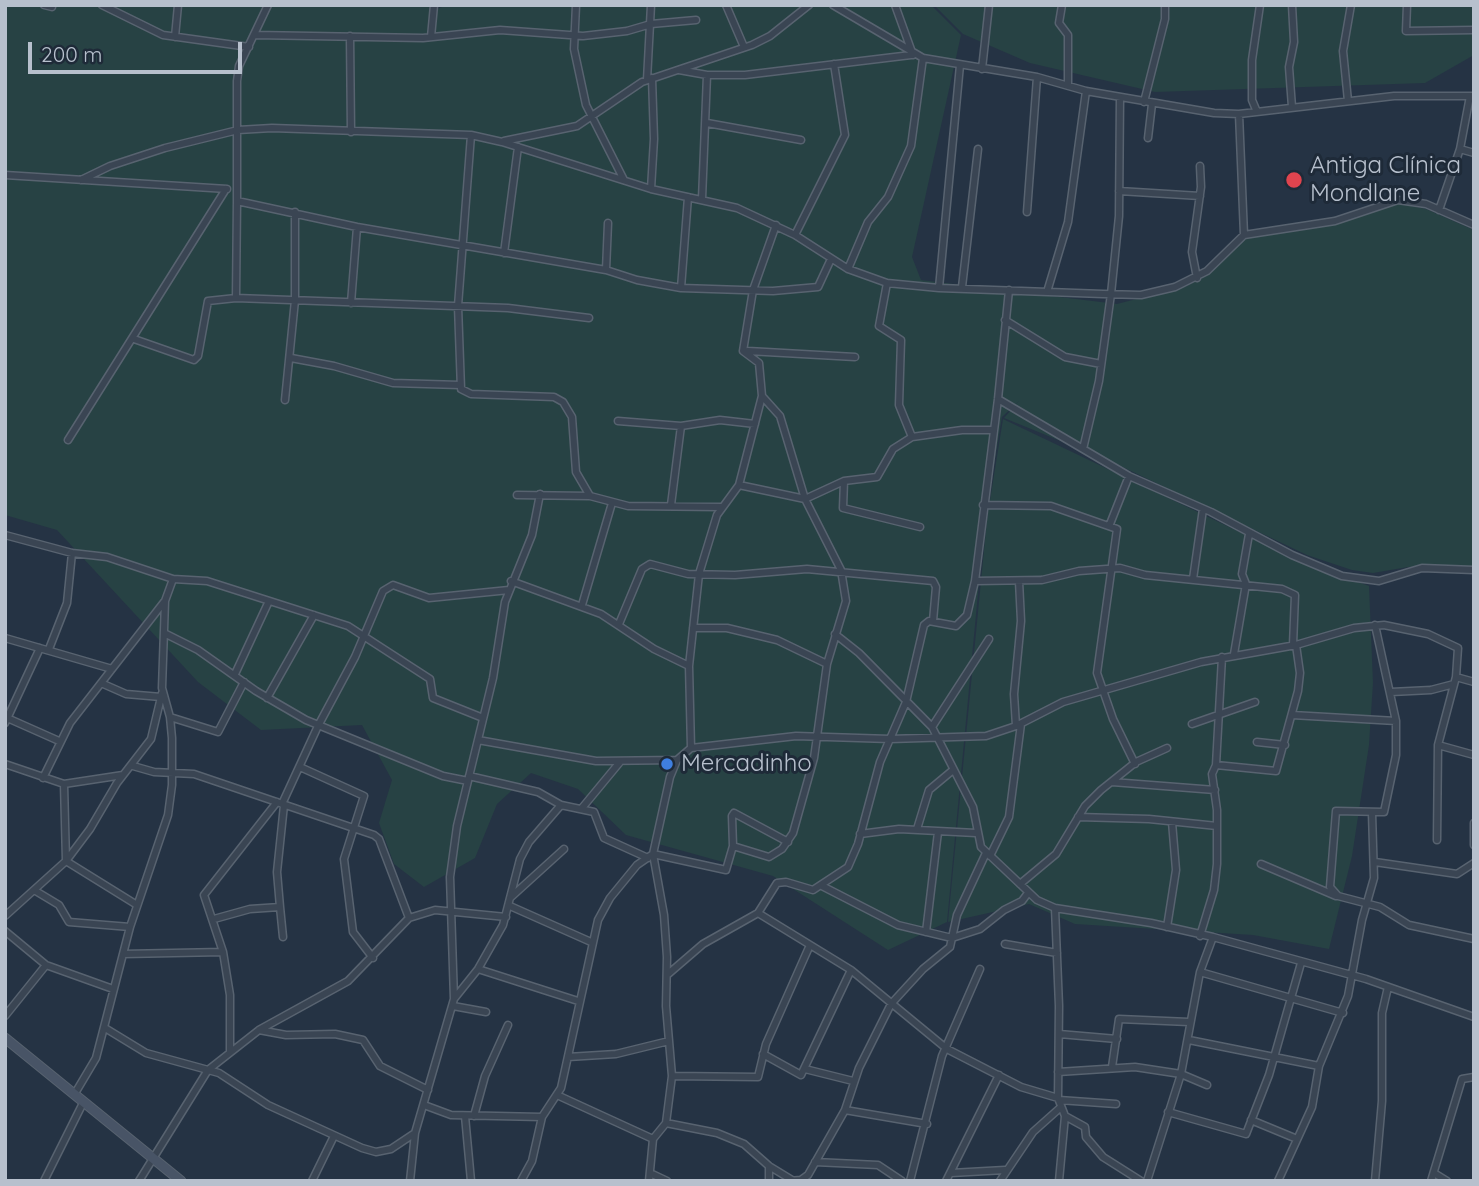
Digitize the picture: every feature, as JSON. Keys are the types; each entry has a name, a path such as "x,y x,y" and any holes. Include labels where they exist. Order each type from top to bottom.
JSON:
{"main road":[{"path":"5,1038 181,1181"}],"street":[{"path":"102,5 148,30 175,37 248,47"},
{"path":"175,37 178,5"},
{"path":"236,298 237,81 248,47 268,5"},
{"path":"431,37 434,5"},
{"path":"576,5 574,36 580,83 592,117 624,180"},
{"path":"651,5 650,79 654,130 651,189"},
{"path":"726,5 744,47"},
{"path":"502,142 557,132 592,117 616,96 650,79 770,36 809,5"},
{"path":"833,5 913,55 1037,77 1086,91 1153,104 1239,114 1394,96 1472,96 1460,149 1439,209"},
{"path":"895,5 913,55"},
{"path":"982,69 989,5"},
{"path":"1062,5 1059,23 1068,34 1068,84"},
{"path":"1144,102 1163,29 1166,5"},
{"path":"1257,112 1252,100 1252,60 1260,5"},
{"path":"1292,5 1294,42 1289,67 1292,107"},
{"path":"1348,101 1342,73 1351,5"},
{"path":"1407,5 1406,30 1474,30"},
{"path":"255,35 431,37 500,30 574,36 614,34 651,24 696,20"},
{"path":"350,36 351,132"},
{"path":"678,70 707,75 745,75 913,55"},
{"path":"848,269 869,222 888,197 911,146 923,58"},
{"path":"795,235 845,135 834,64"},
{"path":"939,288 960,65"},
{"path":"702,199 707,75"},
{"path":"1027,212 1037,77"},
{"path":"1047,292 1068,222 1086,91"},
{"path":"1083,449 1101,364 1111,295 1119,191 1121,97"},
{"path":"1148,138 1153,104"},
{"path":"1239,114 1244,235"},
{"path":"707,123 801,140"},
{"path":"80,180 110,166 165,148 238,131 272,128 471,135 502,142 651,189 737,208 795,235 848,269 887,283 939,288 1111,295 1157,293 1197,278 1244,235 1335,221 1398,200 1439,209 1474,225"},
{"path":"471,135 458,306 460,385 465,392 471,394 532,395 554,397 563,402 572,417 576,472 590,496"},
{"path":"504,253 518,147"},
{"path":"962,287 978,149"},
{"path":"1460,149 1474,153"},
{"path":"1197,278 1192,252 1200,196 1200,166"},
{"path":"5,176 236,190"},
{"path":"68,440 226,189"},
{"path":"1119,191 1200,196"},
{"path":"681,288 688,197"},
{"path":"237,201 357,227 606,270 637,280 681,288 773,292 820,287 831,259"},
{"path":"285,400 295,300 295,212"},
{"path":"606,270 608,223"},
{"path":"743,351 753,290 776,225"},
{"path":"351,303 357,227"},
{"path":"887,283 879,326 901,340 900,405 912,437"},
{"path":"667,975 703,944 758,913 777,883 786,882 808,891 822,886 848,867 860,834 867,802 906,702 924,625 933,621 956,626 962,623 975,581 1009,290"},
{"path":"134,339 194,360 198,356 208,301 236,298 458,306 589,318"},
{"path":"1005,320 1071,360 1101,364"},
{"path":"743,351 855,357"},
{"path":"691,748 690,666 699,574 721,507 739,485 762,396 759,363 743,351"},
{"path":"291,359 334,366 393,383 460,385"},
{"path":"733,846 769,857 788,842 807,787 827,664 846,600 841,570 805,499 780,415 762,396"},
{"path":"998,399 1129,476 1203,509 1292,555 1364,581 1379,581 1422,568 1474,570"},
{"path":"618,421 681,426 720,420 755,424"},
{"path":"671,505 681,426"},
{"path":"739,485 805,499 844,481 877,477 893,449 912,437 962,430 994,430"},
{"path":"1110,524 1129,476"},
{"path":"844,481 843,508 920,527"},
{"path":"454,1003 450,912 452,854 511,581 531,535 540,494"},
{"path":"517,495 590,496 612,503 721,507"},
{"path":"582,605 612,503"},
{"path":"983,505 1051,506 1110,524 1118,534 1097,662 1103,692 1135,764"},
{"path":"1194,579 1203,509"},
{"path":"1234,654 1246,584 1242,574 1249,534"},
{"path":"5,535 72,553 107,557 173,579 207,581 314,615 363,635 430,679 433,698 483,718"},
{"path":"49,649 67,603 72,553"},
{"path":"620,624 645,565 699,574 841,570 933,581 936,587 933,621"},
{"path":"975,581 1019,581 1111,568 1146,575 1246,584 1294,593 1295,645 1300,673 1285,745 1276,771 1216,765"},
{"path":"43,778 60,741 112,668 165,601 173,579"},
{"path":"511,581 582,605 620,624 654,649 690,666"},
{"path":"666,1122 717,1133 744,1144 790,1180 805,1179 845,1111 853,1081 891,1004 923,969 950,947 957,915 1009,817 1019,725 1019,581"},
{"path":"230,1052 230,995 223,952 214,919 205,900 205,891 281,804 355,657 383,591 388,586 404,587 429,598 509,590"},
{"path":"5,916 66,861 123,775 133,766 151,739 162,688 166,634 165,601"},
{"path":"235,674 269,601"},
{"path":"267,698 314,615"},
{"path":"1328,890 1336,811 1384,811 1398,742 1391,692 1375,625"},
{"path":"649,1181 653,1139 666,1122 672,1076 666,1006 664,915 650,856 677,760 691,748 816,736 890,739 986,736 1019,725 1063,702 1234,654 1295,645 1375,625 1428,634 1455,645 1459,656 1438,745 1437,840"},
{"path":"693,628 727,628 777,640 827,664"},
{"path":"166,634 198,650 267,698 318,726 443,776 538,792 561,805 596,813 604,838 650,856 726,870 733,846 734,813 788,842"},
{"path":"835,634 859,653 932,727 973,807 976,833 988,854 1028,893 1055,908 1213,937 1353,976 1474,1017"},
{"path":"5,638 112,668"},
{"path":"932,727 989,639"},
{"path":"40,648 6,719 60,741"},
{"path":"1200,936 1214,890 1217,826 1212,774 1216,765 1222,657"},
{"path":"1391,692 1455,681 1474,682"},
{"path":"170,717 218,732 244,682"},
{"path":"102,683 126,694 161,697"},
{"path":"74,1095 96,1058 130,928 162,838 171,797 170,717 162,688"},
{"path":"1192,724 1255,702"},
{"path":"1292,715 1396,721"},
{"path":"478,740 585,760 677,760"},
{"path":"1257,742 1285,745"},
{"path":"1438,745 1474,755"},
{"path":"1020,884 1056,854 1078,817 1112,782 1135,764 1167,748"},
{"path":"582,808 620,762"},
{"path":"5,764 64,784 123,775"},
{"path":"133,766 154,772 194,774 353,827 379,839 409,918"},
{"path":"300,767 363,794 344,859 351,925 373,958"},
{"path":"917,829 929,790 953,770"},
{"path":"1112,782 1215,790"},
{"path":"64,784 66,861"},
{"path":"281,804 277,872 283,937"},
{"path":"410,1181 415,1133 454,1003 478,969 506,917 520,859 529,842 561,805"},
{"path":"1278,1181 1311,1107 1319,1066 1343,1013 1353,976 1376,862 1372,813"},
{"path":"1474,814 1474,845"},
{"path":"1078,817 1217,826"},
{"path":"1167,928 1176,870 1172,822"},
{"path":"860,834 917,829 976,833"},
{"path":"926,932 938,832"},
{"path":"510,902 564,849"},
{"path":"521,1181 531,1161 542,1117 557,1095 568,1057 591,942 610,898 638,864 650,856"},
{"path":"66,861 137,905"},
{"path":"1376,862 1457,874 1474,863"},
{"path":"1261,864 1338,896 1396,914 1409,925 1474,939"},
{"path":"822,886 885,920 953,938 980,929 1004,910 1022,901 1028,893"},
{"path":"34,890 58,905 69,922 130,928"},
{"path":"510,902 591,942"},
{"path":"214,919 250,909 280,907"},
{"path":"1055,908 1059,1101 1065,1116 1059,1181"},
{"path":"139,1181 151,1157 208,1070 260,1030 332,992 373,958 409,918 435,910 506,917"},
{"path":"758,913 851,970 947,1049 1021,1087 1059,1101 1116,1104"},
{"path":"5,931 46,965 113,989"},
{"path":"1147,1181 1181,1074 1200,972 1213,937"},
{"path":"1005,944 1057,953"},
{"path":"672,1076 754,1078 760,1074 764,1054 810,945"},
{"path":"123,954 223,952"},
{"path":"1168,1112 1246,1134 1275,1055 1301,963"},
{"path":"5,1016 46,965"},
{"path":"478,969 578,1000"},
{"path":"910,1181 927,1124 940,1064 980,969"},
{"path":"764,1054 798,1075 805,1069 851,970"},
{"path":"1200,972 1343,1013"},
{"path":"1375,1181 1382,1101 1382,1013 1388,987"},
{"path":"454,1003 486,1012"},
{"path":"1112,1067 1119,1019 1189,1021"},
{"path":"474,1116 485,1076 508,1025"},
{"path":"105,1028 146,1053 208,1070 268,1105 369,1151 383,1152 415,1133"},
{"path":"260,1030 286,1035 335,1034 363,1040 380,1066 428,1090"},
{"path":"1059,1034 1116,1039"},
{"path":"1189,1040 1275,1055 1319,1066"},
{"path":"568,1057 616,1054 669,1041"},
{"path":"1058,1072 1112,1067 1181,1074 1207,1085"},
{"path":"805,1069 853,1081"},
{"path":"946,1181 999,1075"},
{"path":"1431,1181 1462,1079 1474,1077"},
{"path":"557,1095 653,1139"},
{"path":"1000,1181 1005,1170 1059,1101"},
{"path":"44,1181 83,1103"},
{"path":"424,1105 451,1115 542,1117"},
{"path":"845,1111 927,1124"},
{"path":"465,1116 471,1181"},
{"path":"1065,1116 1085,1127 1086,1137 1103,1157 1141,1181"},
{"path":"1251,1120 1297,1139"},
{"path":"312,1181 334,1136"},
{"path":"815,1162 878,1165 902,1181"},
{"path":"769,1166 769,1181"},
{"path":"951,1174 1005,1170"},
{"path":"650,1172 667,1181"},
{"path":"1434,1173 1447,1181"}],"green space":[{"path":"5,5 433,5 437,9 447,5 931,5 961,35 912,257 921,280 1117,304 1187,286 1212,272 1218,262 1246,236 1333,225 1396,203 1426,209 1474,230 1474,566 1408,567 1373,573 1352,570 1307,555 1110,461 1004,418 1019,401 1002,417 985,519 947,922 888,950 773,876 626,835 578,789 531,773 497,804 475,858 424,887 394,864 379,823 392,780 362,725 261,730 198,682 57,530 5,515"},
{"path":"934,5 1474,5 1474,55 1425,83 1155,92 1030,63 963,34"},
{"path":"1003,419 1292,557 1369,586 1373,683 1369,745 1352,856 1329,949 1253,935 1075,924 1029,904 948,922 987,519"}],"place":[{"name":"Antiga Clínica Mondlane","path":"1294,180"},
{"name":"Mercadinho","path":"667,764"}]}
